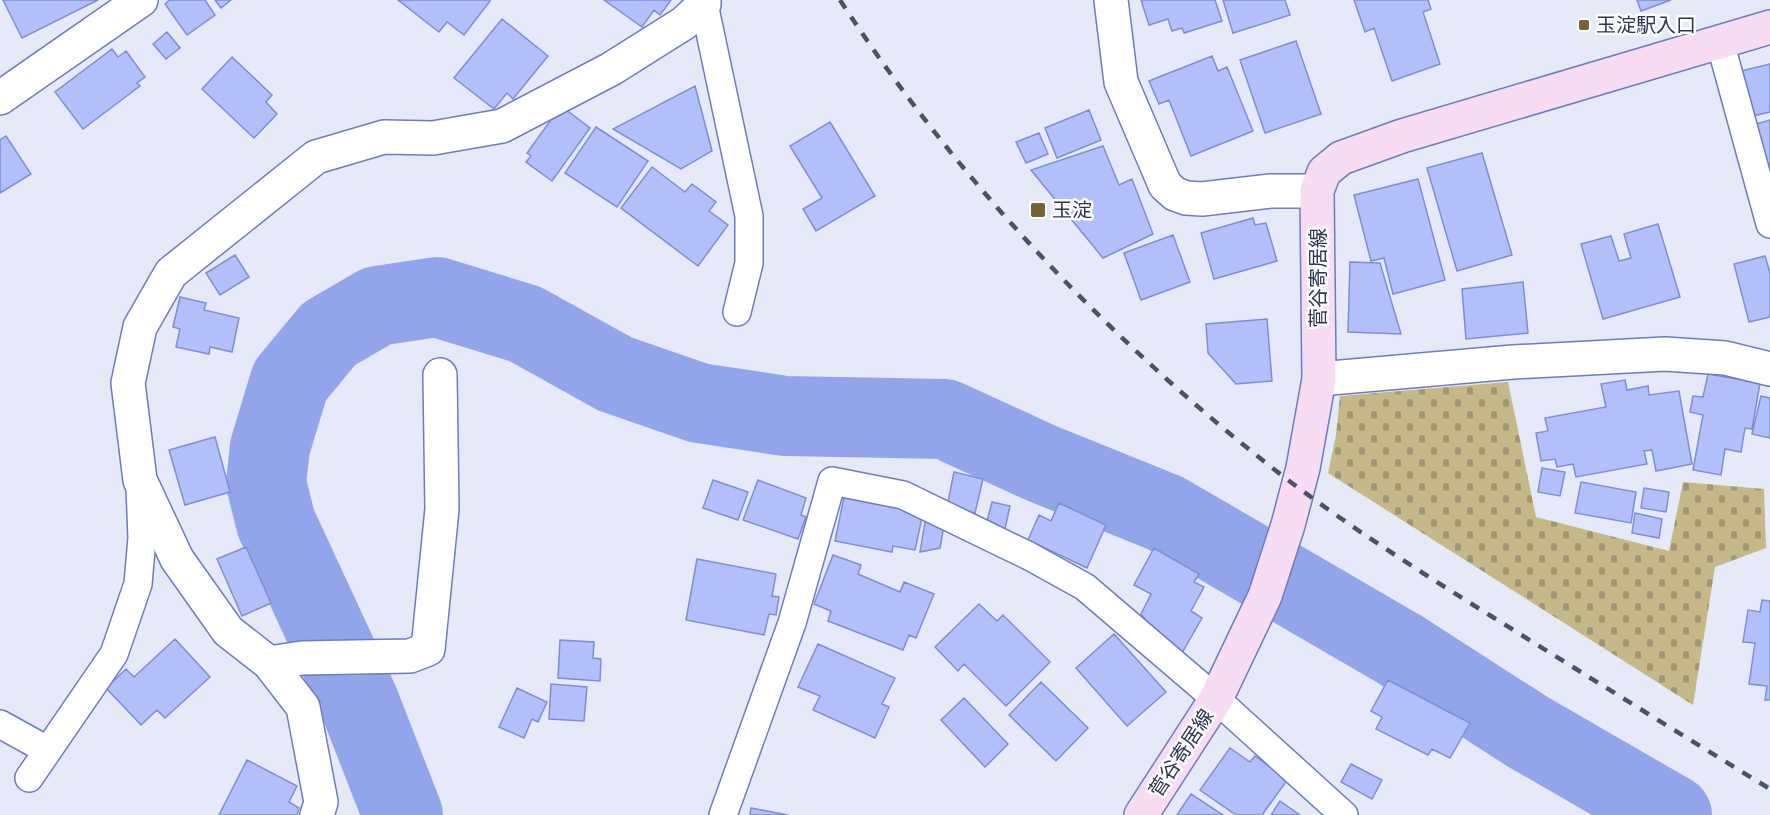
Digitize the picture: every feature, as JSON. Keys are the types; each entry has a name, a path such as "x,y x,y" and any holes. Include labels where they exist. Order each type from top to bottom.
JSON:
{"main road":[{"path":"1317,191 1324,172 1341,158 1402,136 1770,27"},
{"name":"菅谷寄居線","path":"1141,815 1216,699 1265,596 1288,525 1303,468 1318,379 1317,191"}],"street":[{"path":"0,98 141,0"},
{"path":"1111,0 1121,82 1165,184 1175,194 1186,198 1202,199 1271,191 1317,191"},
{"path":"317,815 321,802 303,707 269,663 228,632 177,559 140,480 128,383 141,327 171,273 316,157 384,137 433,138 502,126 611,69 684,23 704,2"},
{"path":"1318,379 1514,362 1665,354 1725,358 1770,369"},
{"path":"269,663 302,658 410,656 428,649 442,509 440,375"}],"lane":[{"path":"704,2 749,216 749,263 737,312"},
{"path":"1720,42 1770,225"},
{"path":"29,778 114,654 138,584 142,538 140,480"},
{"path":"723,815 792,623 832,481 903,495 1029,556 1085,587 1216,699 1344,815"},
{"path":"0,724 47,750"}],"green space":[{"path":"1508,382 1536,517 1669,551 1683,482 1764,489 1766,548 1715,567 1693,705 1328,473 1336,435 1340,396"}],"building":[{"path":"3,0 98,0 22,38"},
{"path":"170,0 205,0 215,15 187,35 165,4"},
{"path":"215,0 231,0 221,8"},
{"path":"398,0 490,1 464,35 447,22 439,32"},
{"path":"604,0 671,0 660,15 654,10 642,27"},
{"path":"1141,0 1215,0 1222,21 1184,33 1182,28 1172,31 1168,19 1149,25"},
{"path":"1223,0 1285,0 1290,15 1233,33"},
{"path":"1354,0 1428,0 1431,9 1423,12 1440,64 1392,81 1374,28 1365,32"},
{"path":"1637,0 1671,0 1641,11"},
{"path":"502,19 548,56 513,99 507,93 494,109 454,78"},
{"path":"167,32 180,48 166,59 153,44"},
{"path":"1296,41 1321,114 1265,133 1240,60"},
{"path":"112,49 118,57 126,51 145,77 137,83 140,86 83,129 55,92"},
{"path":"1212,56 1218,71 1227,67 1253,131 1191,156 1169,100 1159,104 1149,81"},
{"path":"232,57 272,95 266,102 277,114 254,138 202,89"},
{"path":"1770,64 1770,112 1753,116 1741,71"},
{"path":"695,86 712,151 681,169 613,129"},
{"path":"561,106 590,128 552,181 526,162 531,156 527,153"},
{"path":"1089,110 1101,140 1057,158 1045,128"},
{"path":"1770,120 1770,179 1756,124"},
{"path":"830,122 875,196 816,231 803,209 822,198 790,146"},
{"path":"596,127 648,161 617,207 565,173"},
{"path":"1039,133 1048,154 1026,163 1016,142"},
{"path":"6,136 31,174 0,193 0,140"},
{"path":"1103,146 1119,185 1132,179 1153,234 1103,258 1031,170"},
{"path":"1482,153 1512,255 1457,271 1427,168"},
{"path":"652,167 685,192 692,184 716,202 709,211 728,225 698,266 621,208"},
{"path":"1418,179 1445,280 1393,294 1384,258 1371,261 1354,195"},
{"path":"1253,218 1255,225 1266,223 1277,261 1214,279 1201,233"},
{"path":"1658,224 1680,297 1603,319 1581,244 1611,236 1619,261 1631,258 1624,234"},
{"path":"1173,235 1190,282 1141,300 1124,253"},
{"path":"235,255 249,277 220,295 206,273"},
{"path":"1765,256 1770,273 1770,317 1749,322 1734,264"},
{"path":"1350,262 1380,263 1401,334 1348,332"},
{"path":"1523,282 1528,333 1466,339 1462,289"},
{"path":"180,297 206,303 204,310 239,318 232,352 210,347 209,354 176,347 180,329 173,327"},
{"path":"1267,319 1272,381 1236,384 1208,353 1206,324"},
{"path":"1708,374 1760,383 1752,429 1745,428 1741,452 1725,449 1721,475 1693,470 1703,415 1690,412 1693,396 1703,397"},
{"path":"1625,380 1627,390 1648,386 1649,395 1679,391 1692,464 1656,471 1652,450 1644,451 1647,464 1576,477 1573,464 1557,467 1555,459 1541,461 1536,433 1548,431 1545,418 1606,407 1601,384"},
{"path":"1761,396 1770,398 1770,438 1752,434"},
{"path":"215,437 230,492 185,505 169,450"},
{"path":"1542,468 1565,472 1560,496 1538,492"},
{"path":"954,472 983,479 975,513 947,507"},
{"path":"713,480 748,492 738,520 703,508"},
{"path":"758,480 806,498 801,515 806,517 798,539 743,520"},
{"path":"1581,482 1636,492 1631,523 1575,513"},
{"path":"1644,488 1669,492 1666,512 1641,508"},
{"path":"844,497 923,513 915,550 893,546 892,552 835,541"},
{"path":"992,502 1010,506 1005,529 986,525"},
{"path":"1059,503 1106,525 1087,568 1028,540 1039,515 1051,521"},
{"path":"1635,513 1662,519 1659,538 1632,533"},
{"path":"925,522 944,525 940,548 920,552"},
{"path":"246,547 271,603 242,616 217,559"},
{"path":"1154,548 1199,574 1194,582 1204,587 1191,611 1202,618 1182,653 1165,644 1141,614 1151,594 1134,585"},
{"path":"833,555 861,565 858,574 900,592 904,582 934,594 916,638 909,635 903,650 828,621 831,611 814,604"},
{"path":"697,559 776,574 772,596 779,597 776,615 769,614 764,635 686,620"},
{"path":"1762,600 1770,601 1770,700 1765,700 1767,686 1749,684 1755,643 1743,642 1748,610 1760,612"},
{"path":"979,604 997,621 1003,615 1050,662 1006,706 964,664 958,671 935,647"},
{"path":"1114,634 1166,692 1127,726 1076,668"},
{"path":"175,639 210,677 165,718 157,710 141,725 106,688 126,669 134,677"},
{"path":"560,640 594,642 593,658 601,659 600,681 558,678"},
{"path":"818,644 895,678 882,704 889,707 875,738 813,710 820,696 798,687"},
{"path":"1388,680 1470,723 1450,758 1432,749 1428,755 1376,729 1382,717 1371,711"},
{"path":"1041,682 1088,728 1056,761 1009,715"},
{"path":"551,684 587,687 584,721 549,719"},
{"path":"517,688 547,702 538,722 532,719 524,738 499,727"},
{"path":"964,698 1008,744 985,767 941,720"},
{"path":"1230,748 1250,762 1255,756 1288,779 1262,815 1236,815 1200,790"},
{"path":"247,760 297,786 289,802 299,808 297,815 219,815"},
{"path":"1351,764 1382,780 1372,799 1341,782"},
{"path":"1191,794 1223,815 1177,815"},
{"path":"1280,801 1300,815 1271,815"},
{"path":"751,808 788,815 750,815"}],"waterway":[{"path":"403,815 359,702 276,523 266,483 270,447 290,381 329,334 377,306 437,297 525,324 615,374 699,403 785,416 945,419 1041,463 1165,513 1399,649 1528,732 1672,815"}],"railway":[{"path":"840,0 932,129 1034,249 1089,306 1205,413 1293,484 1376,542 1770,789"}],"place":[{"name":"玉淀駅入口","path":"1584,25"},
{"name":"玉淀","path":"1038,210"}]}
